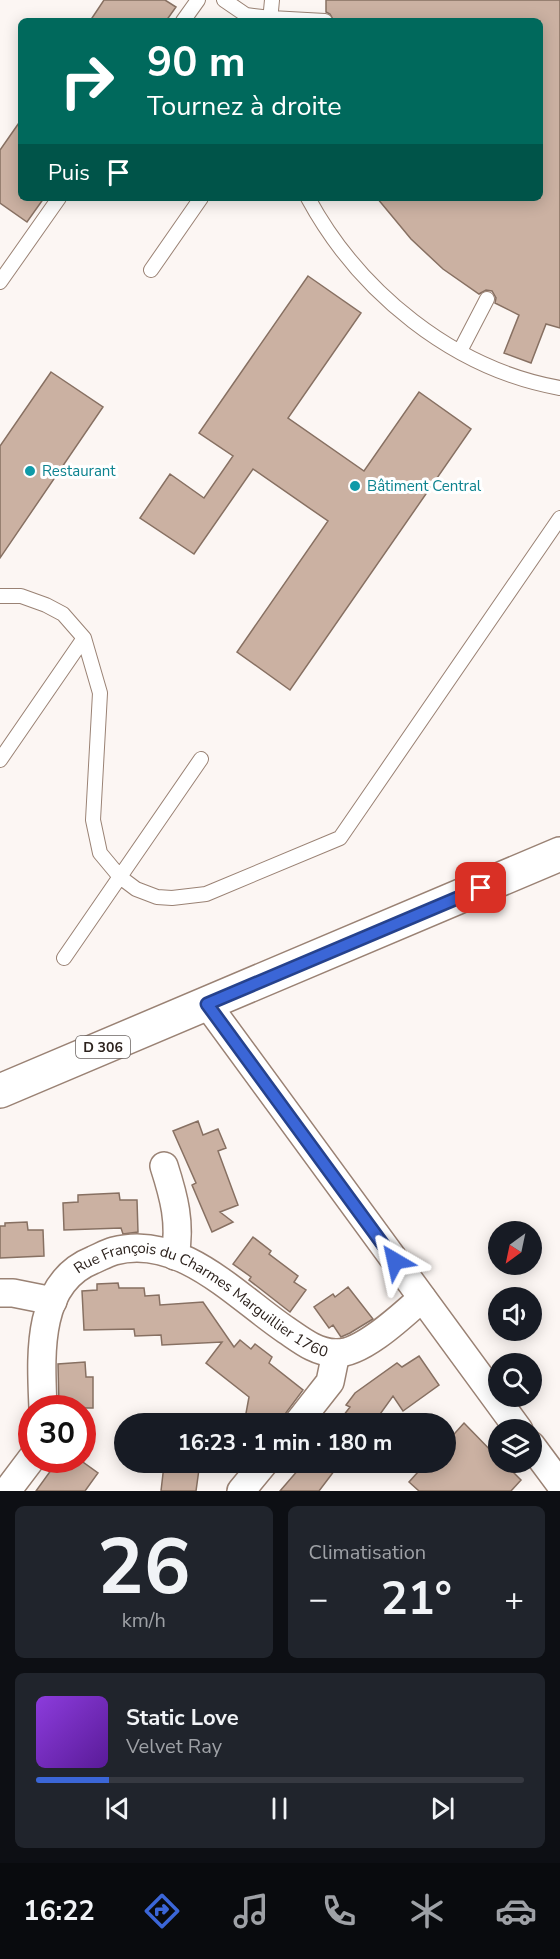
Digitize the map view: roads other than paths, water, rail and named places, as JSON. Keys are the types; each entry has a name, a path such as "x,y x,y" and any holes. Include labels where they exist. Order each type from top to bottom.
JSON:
{"main road":[{"name":"D 306","path":"0,1090 560,854"}],"street":[{"path":"207,1004 511,1419"},
{"path":"164,1166 174,1195 179,1234 175,1256"},
{"name":"Rue François du Charmes Marguillier 1760","path":"43,1395 42,1333 52,1302 64,1281 85,1263 115,1251 144,1249 190,1261 311,1347 336,1353 350,1350 370,1340 422,1298"},
{"path":"0,1293 13,1293 52,1302"},
{"path":"306,1413 330,1382 336,1353"},
{"path":"542,1460 560,1484"},
{"path":"7,1491 21,1473"},
{"path":"242,1491 256,1473"}],"lane":[{"path":"185,18 198,0"},
{"path":"224,0 246,15 260,18"},
{"path":"270,18 273,0"},
{"path":"0,282 57,201"},
{"path":"151,270 199,201"},
{"path":"310,201 336,243 378,291 427,331 460,351 517,376 560,388"},
{"path":"460,351 487,299"},
{"path":"0,596 21,596 63,614 84,638 100,693 93,820 100,854 120,877 136,889 157,897 172,898 206,894 340,837 560,518"},
{"path":"0,760 84,638"},
{"path":"64,958 201,759"}],"place":[{"name":"Restaurant","path":"30,471"},
{"name":"Bâtiment Central","path":"355,486"}]}
